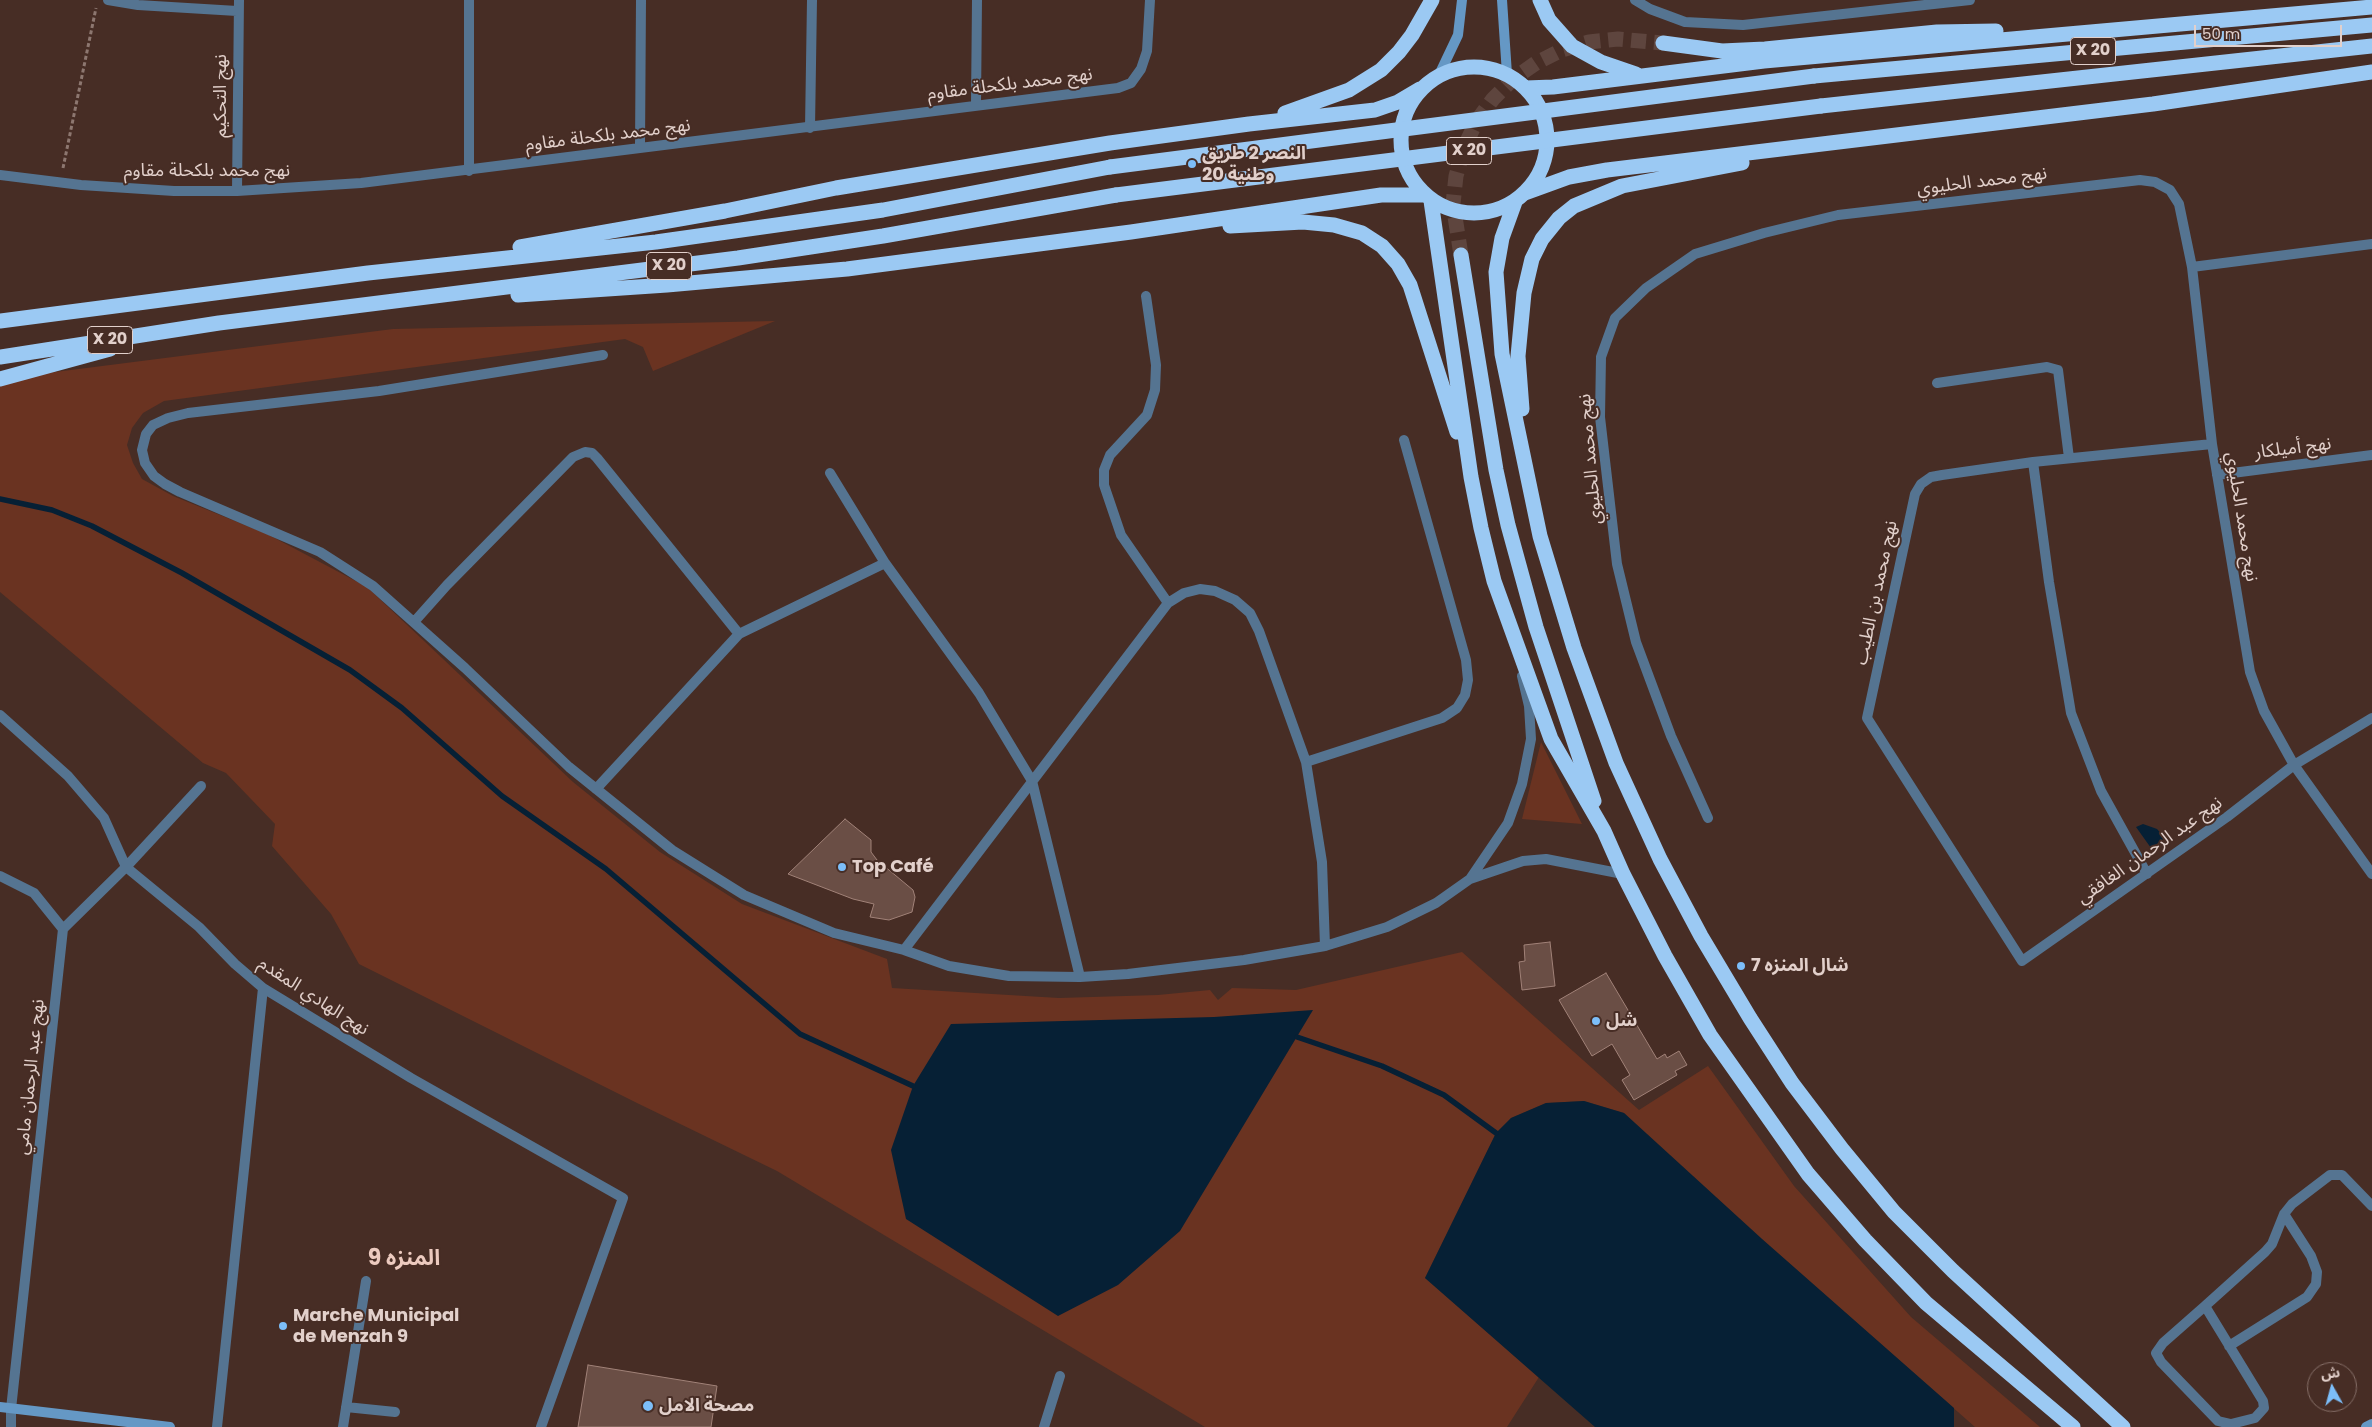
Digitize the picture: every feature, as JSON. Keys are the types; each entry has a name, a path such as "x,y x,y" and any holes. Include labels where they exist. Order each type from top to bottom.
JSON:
{"highway":[{"path":"1249,124 1310,106 1348,90 1381,70 1399,52 1412,35 1432,0"},
{"path":"1540,0 1549,20 1572,46 1600,62 1639,76"},
{"path":"1526,88 1553,87 1764,61 2372,8"},
{"name":"X 20","path":"0,321 368,273 656,242 853,214 1110,167 1814,76 2372,25"},
{"path":"1663,43 1722,51 1765,49 1937,32 2118,30"},
{"name":"X 20","path":"0,357 219,323 748,256 1116,195 1821,106 2372,46"},
{"path":"368,273 725,211 836,188 1100,145 1249,124 1375,110 1398,102 1439,75 1461,68 1484,67 1507,74 1526,88 1540,107 1547,129 1547,152 1540,174 1520,197 1502,238 1496,272 1502,354 1540,536 1563,611 1616,763 1660,859 1701,936 1750,1018 1798,1091 1842,1149 1894,1212 1953,1271 2123,1427"},
{"path":"1420,89 1407,109 1400,131 1401,155 1409,177 1428,198 1451,210 1473,214 1495,211 1520,197 1569,177 1607,170 2154,104 2372,72"},
{"path":"1527,471 1518,356 1524,293 1532,259 1542,239 1560,218 1574,206 1622,186 1871,138"},
{"path":"369,304 657,286 847,269 1131,232 1380,195 1428,198"},
{"path":"1428,198 1471,477 1494,582 1551,739 1604,831"},
{"path":"1131,232 1303,222 1334,226 1362,233 1382,246 1398,264 1410,285 1471,477"},
{"path":"1461,256 1493,454 1508,525 1536,627 1604,831 1623,874 1665,956 1710,1035 1808,1174 1865,1240 1926,1303 2074,1427"},
{"name":"X 20","path":"0,330 214,294"},
{"path":"0,379 82,356 219,323"}],"street":[{"path":"108,0 138,4 238,5"},
{"path":"469,171 470,0"},
{"path":"640,148 641,0"},
{"path":"810,128 812,0"},
{"path":"976,104 977,0"},
{"name":"نهج محمد بلكحلة مقاوم","path":"0,175 60,183 174,191 237,191 361,183 810,128 976,104 1118,88 1132,82 1141,70 1147,50 1150,0"},
{"path":"1439,75 1458,35 1462,0"},
{"path":"1502,0 1507,74"},
{"path":"1635,0 1650,9 1685,22 1743,25 1970,0"},
{"name":"نهج التحكيم","path":"237,191 238,5"},
{"name":"نهج محمد الحليوي","path":"1708,818 1670,736 1636,642 1617,564 1600,416 1601,357 1615,318 1646,288 1695,254 1764,233 1838,215 2140,180 2155,182 2170,190 2179,204 2192,267 2212,444 2250,672 2264,711 2294,765 2372,874"},
{"path":"2192,267 2372,244"},
{"path":"1146,296 1156,365 1155,390 1147,415 1110,456 1104,470 1104,485 1121,535 1168,603"},
{"path":"603,354 379,391 188,413 168,418 154,425 146,434 142,450 145,463 154,476 180,492 320,552 373,586 569,767 672,850 744,895 834,933 904,950 949,966 1009,976 1080,977 1177,969 1325,946 1387,927 1436,904 1470,880 1523,861 1546,859 1623,874"},
{"path":"1937,383 2047,367 2058,370 2069,458"},
{"path":"1306,762 1442,718 1457,708 1465,695 1468,680 1466,660 1404,440"},
{"name":"نهج محمد بن الطيب","path":"2022,961 1867,718 1915,494 1921,484 1931,477 1942,475 2033,462 2212,444"},
{"path":"414,622 446,585 573,457 585,452 592,453 597,458 739,634"},
{"name":"نهج أميلكار","path":"2217,474 2372,455"},
{"path":"2033,462 2049,582 2071,714 2100,791 2147,874"},
{"path":"830,474 884,562 979,693 1032,781 1080,977"},
{"path":"596,789 739,634 884,562"},
{"path":"904,950 1168,603 1184,593 1200,589 1216,591 1235,600 1250,613 1259,632 1306,762 1322,862 1325,946"},
{"path":"1470,880 1508,823 1522,784 1531,740 1529,706 1512,632"},
{"name":"نهج الهادي المقدم","path":"0,714 68,776 104,818 126,867 199,928 234,964 264,988 394,1068 623,1198 541,1427"},
{"name":"نهج عبد الرحمان الغافقي","path":"2022,961 2147,874 2294,765 2372,718"},
{"path":"0,876 34,893 63,929 126,867 202,786"},
{"name":"نهج عبد الرحمان مامي","path":"11,1427 11,1409 63,929"},
{"path":"217,1427 264,988"},
{"path":"2205,1306 2263,1401 2264,1408 2255,1418 2231,1424 2214,1418 2161,1362 2156,1353 2163,1343 2265,1252 2272,1244 2284,1214 2292,1204 2330,1175 2342,1175 2372,1206"},
{"path":"2229,1346 2307,1297 2316,1284 2317,1272 2311,1256 2284,1214"},
{"path":"343,1427 366,1281"},
{"path":"1044,1427 1060,1376"},
{"path":"0,1407 170,1427"},
{"path":"346,1407 395,1412"},
{"path":"2366,1427 2371,1425"}],"path":[{"path":"60,183 98,0"}],"shaded area":[{"path":"775,321 653,371 643,347 625,339 164,401 143,413 132,428 127,445 133,463 142,479 173,496 267,534 367,587 573,782 660,852 742,904 887,959 892,988 1059,998 1158,995 1210,990 1218,1000 1232,988 1296,990 1462,952 1639,1110 1708,1066 1794,1186 1911,1317 2040,1427 1975,1427 1762,1239 1624,1113 1584,1101 1546,1103 1511,1118 1496,1133 1425,1278 1539,1377 1507,1427 1205,1427 777,1171 359,964 331,914 272,846 275,824 226,773 203,763 0,592 0,379 393,329"},
{"path":"1541,742 1582,824 1522,819"}],"water":[{"path":"2143,824 2157,829 2165,838 2151,848 2136,827"},
{"path":"1313,1010 1180,1231 1118,1285 1058,1316 906,1219 891,1150 913,1086 951,1024 1214,1017"},
{"path":"1584,1101 1624,1113 1762,1239 1954,1408 1954,1427 1595,1427 1425,1278 1496,1133 1511,1118 1546,1103"}],"building":[{"name":"Top Café","path":"845,819 871,840 871,852 877,860 913,890 915,897 912,912 889,920 870,917 874,904 853,899 788,874"},
{"path":"1550,942 1555,986 1522,990 1519,962 1525,961 1524,945"},
{"path":"1606,973 1657,1059 1665,1054 1667,1058 1679,1051 1687,1065 1675,1071 1677,1075 1634,1100 1622,1080 1630,1075 1612,1044 1592,1056 1559,1000"},
{"name":"مصحة الامل","path":"588,1365 717,1386 711,1427 578,1427"}],"waterway":[{"path":"0,499 52,510 92,526 182,573 350,670 402,708 502,796 606,869 800,1034 913,1086"},
{"path":"1297,1037 1382,1066 1444,1095 1496,1133"}],"tunnel":[{"path":"1461,255 1453,204 1456,176 1464,148 1476,122 1493,99 1513,79 1536,63 1562,50 1589,42 1618,39 1663,43"}],"place":[{"name":"النصر 2 طريق وطنية 20","path":"1192,164"},
{"name":"Top Café","path":"842,867"},
{"name":"شال المنزه 7","path":"1741,966"},
{"name":"شل","path":"1596,1021"},
{"name":"Marche Municipal de Menzah 9","path":"283,1326"},
{"name":"مصحة الامل","path":"648,1406"}],"district":[{"name":"المنزه 9","path":"404,1259"}]}
